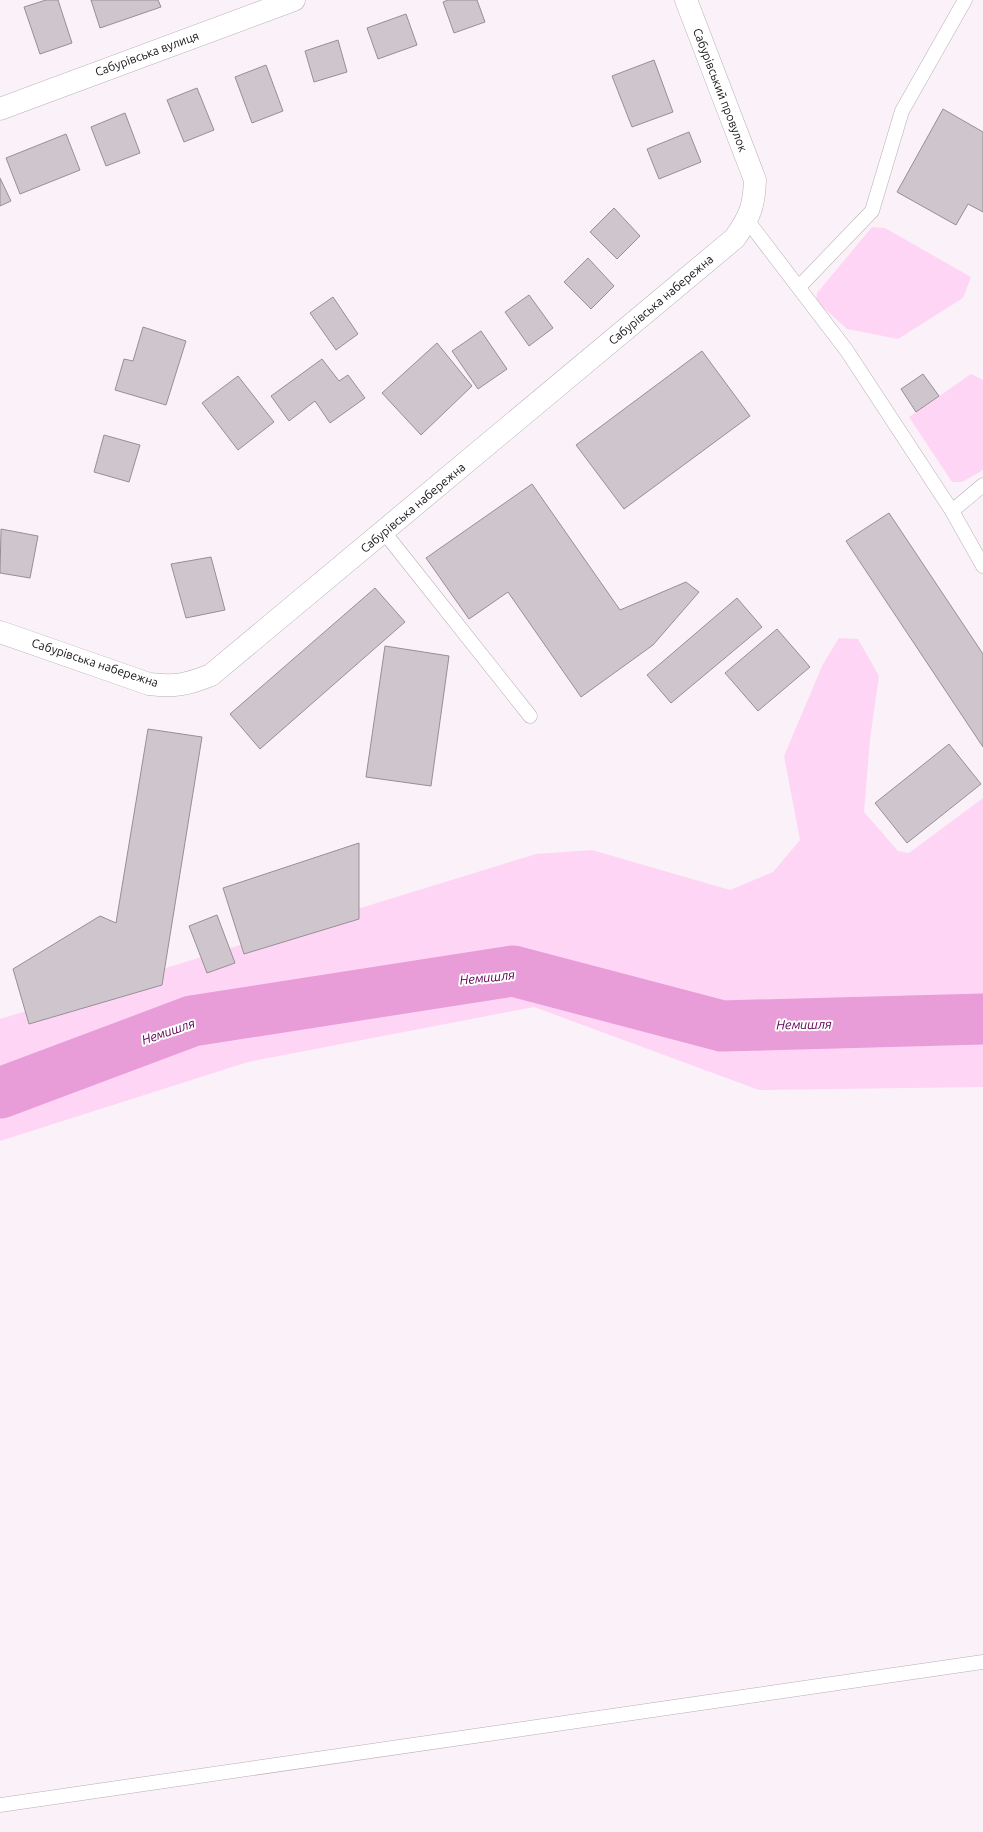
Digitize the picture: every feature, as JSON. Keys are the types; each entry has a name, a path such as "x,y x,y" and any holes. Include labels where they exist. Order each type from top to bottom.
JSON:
{"street":[{"name":"Сабурівська вулиця","path":"0,109 294,0"},
{"name":"Сабурівський провулок","path":"686,0 755,180"},
{"name":"Сабурівська набережна","path":"0,632 149,684 170,687 191,683 211,675 735,238 747,220 754,201 755,180"}],"lane":[{"path":"799,287 872,211 902,110 965,0"},
{"path":"747,220 847,351 952,511 983,566"},
{"path":"952,511 983,485"},
{"path":"384,532 530,716"},
{"path":"0,1805 983,1662"}],"shaded area":[{"path":"872,227 885,228 971,277 963,298 898,339 847,329 816,301 817,293"},
{"path":"971,374 983,380 983,470 962,482 952,482 909,417"},
{"path":"839,638 858,639 879,676 870,739 864,812 898,851 909,853 983,798 983,1087 759,1090 534,1007 248,1062 0,1141 0,1019 536,854 592,850 730,890 773,872 800,840 784,756 823,664"}],"building":[{"path":"46,0 58,0 72,43 40,54 24,7"},
{"path":"91,0 158,0 161,7 100,28"},
{"path":"448,0 477,0 485,22 454,33 443,2"},
{"path":"406,14 417,45 378,59 367,28"},
{"path":"338,40 347,72 314,82 305,51"},
{"path":"654,60 673,112 632,127 612,76"},
{"path":"266,65 283,111 252,123 235,77"},
{"path":"197,88 214,130 184,142 167,100"},
{"path":"943,109 983,132 983,212 968,204 956,225 897,192"},
{"path":"125,113 140,153 106,166 91,127"},
{"path":"689,132 701,162 659,179 647,149"},
{"path":"66,134 80,170 20,194 6,158"},
{"path":"0,178 11,201 0,206"},
{"path":"614,208 640,236 617,259 590,232"},
{"path":"588,258 614,286 591,309 564,282"},
{"path":"529,295 553,328 529,346 505,312"},
{"path":"333,297 358,334 336,350 310,313"},
{"path":"143,327 186,341 166,405 115,390 124,359 133,361"},
{"path":"481,331 507,369 478,389 452,351"},
{"path":"437,343 472,386 421,435 382,393"},
{"path":"702,351 750,416 624,509 576,445"},
{"path":"322,359 339,381 348,375 365,398 330,423 315,401 289,421 271,396"},
{"path":"923,374 939,396 916,412 901,389"},
{"path":"238,376 274,422 238,450 202,403"},
{"path":"104,435 140,445 129,482 94,472"},
{"path":"532,484 620,610 686,582 699,592 653,645 581,697 508,592 469,619 426,558"},
{"path":"889,513 983,654 983,747 846,541"},
{"path":"1,529 38,536 30,578 0,573"},
{"path":"211,557 225,610 186,618 171,564"},
{"path":"375,588 405,622 260,749 230,714"},
{"path":"737,598 762,627 671,703 647,675"},
{"path":"777,629 810,667 758,711 725,673"},
{"path":"385,646 449,656 431,786 366,777"},
{"path":"148,729 202,737 162,985 29,1024 13,969 100,916 116,923"},
{"path":"949,744 981,784 907,843 875,803"},
{"path":"359,843 359,919 244,954 223,888"},
{"path":"217,915 235,963 207,973 189,926"}],"waterway":[{"name":"Немишля","path":"0,1093 192,1021 513,971 722,1026 983,1019"}]}
